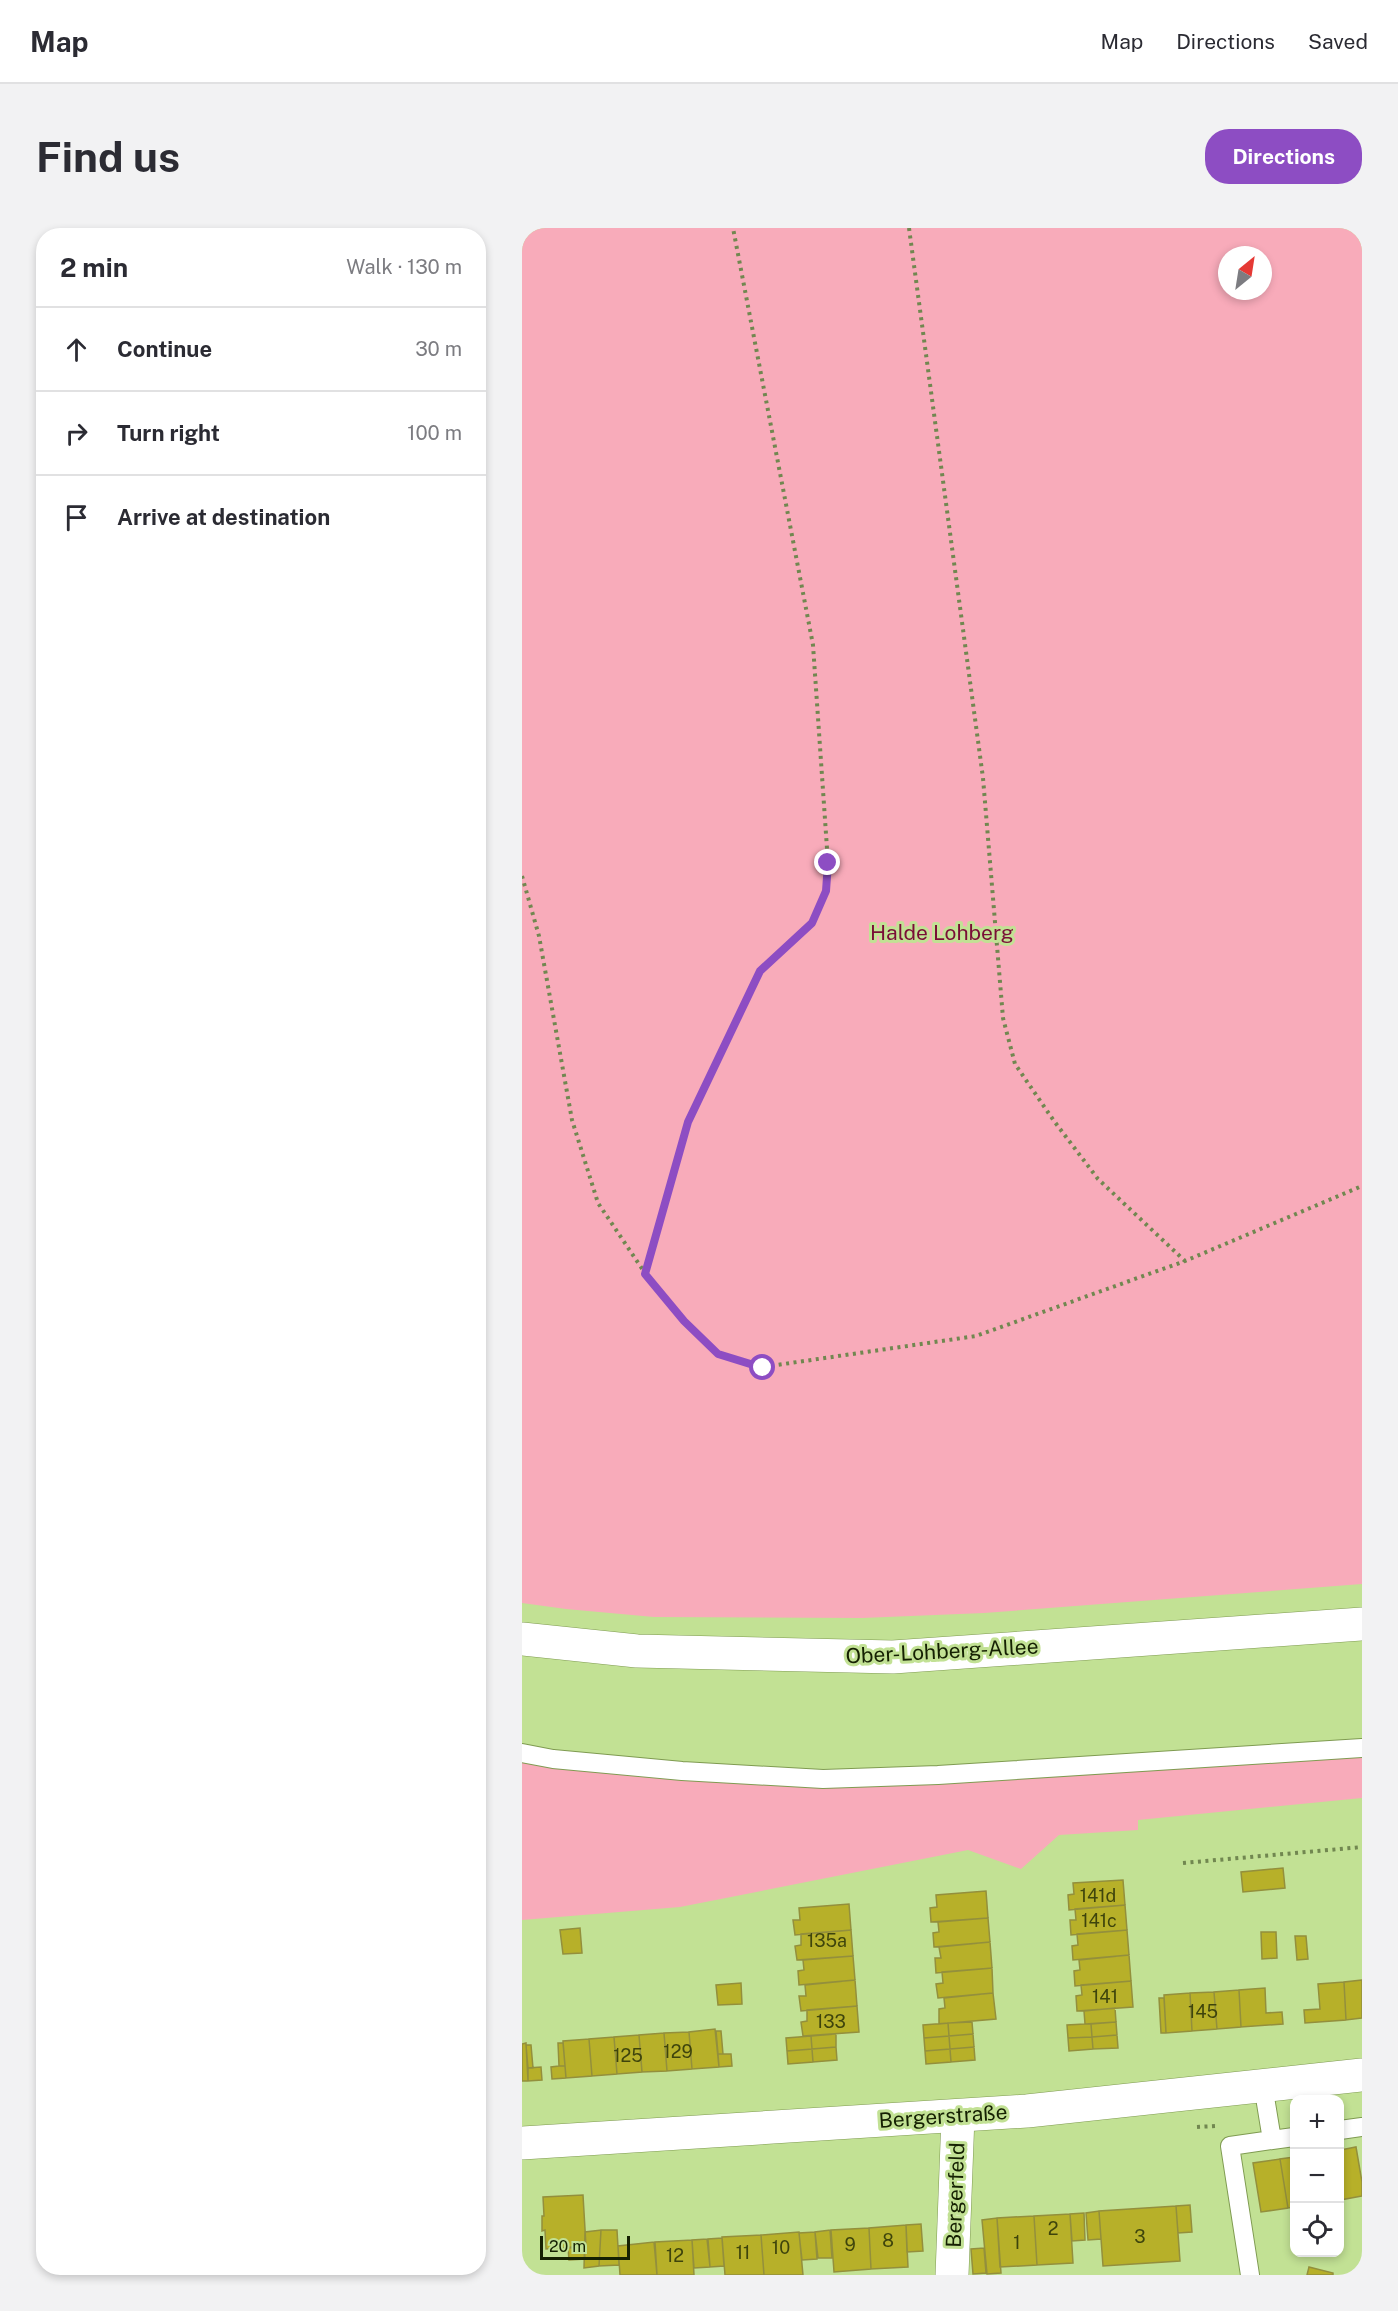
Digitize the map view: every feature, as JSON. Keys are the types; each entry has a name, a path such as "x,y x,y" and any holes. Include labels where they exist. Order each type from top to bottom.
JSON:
{"street":[{"name":"Ober-Lohberg-Allee","path":"522,1639 637,1651 893,1657 1362,1624"},
{"name":"Bergerstraße","path":"522,2143 1027,2111 1362,2075"},
{"name":"Bergerfeld","path":"952,2275 958,2116"}],"lane":[{"path":"522,1753 553,1759 662,1770 823,1779 1362,1748"},
{"path":"1263,2085 1272,2140"},
{"path":"1344,2129 1362,2127"},
{"path":"1250,2275 1230,2146 1290,2138"}],"path":[{"path":"645,1274 688,1122 760,971 812,923 826,891 828,863 813,645 733,228"},
{"path":"909,228 983,778 1003,1018 1015,1064 1098,1179 1185,1261"},
{"path":"522,876 540,936 572,1120 598,1203 645,1274 684,1321 718,1354 763,1368 976,1336 1185,1261 1362,1186"},
{"path":"1182,1863 1362,1847"}],"green space":[{"name":"Halde Lohberg","path":"522,228 1362,228 1362,1584 984,1613 862,1618 654,1617 522,1603"},
{"path":"1362,1755 1362,1798 1138,1820 1138,1830 1059,1835 1021,1869 968,1850 680,1907 522,1920 522,1758 669,1778"}],"building":[{"path":"1283,1868 1285,1888 1243,1892 1241,1872"},
{"path":"1123,1880 1125,1905 1069,1910 1068,1895 1074,1894 1073,1883"},
{"path":"986,1891 988,1918 931,1922 930,1908 937,1907 936,1895"},
{"path":"849,1904 851,1930 795,1935 793,1920 800,1920 799,1908"},
{"path":"1125,1905 1127,1930 1071,1935 1070,1920 1076,1920 1075,1909"},
{"path":"988,1918 990,1942 934,1947 933,1933 939,1932 938,1922"},
{"path":"580,1928 582,1953 563,1954 560,1930"},
{"path":"851,1930 853,1956 797,1960 795,1946 801,1945 801,1934"},
{"path":"1127,1930 1129,1955 1073,1960 1072,1946 1078,1945 1077,1934"},
{"path":"1261,1932 1276,1932 1277,1958 1262,1959"},
{"path":"1295,1936 1306,1936 1308,1959 1297,1960"},
{"path":"990,1942 992,1968 936,1973 935,1958 941,1958 939,1947"},
{"path":"1129,1955 1131,1981 1075,1986 1074,1971 1080,1970 1079,1960"},
{"path":"853,1956 855,1980 799,1985 798,1971 804,1970 803,1960"},
{"path":"992,1968 993,1993 938,1998 936,1984 943,1983 942,1972"},
{"path":"855,1980 857,2006 801,2011 799,1996 806,1996 805,1985"},
{"path":"1362,1980 1362,2018 1346,2020 1344,1982"},
{"path":"1131,1981 1133,2007 1077,2011 1076,1996 1082,1995 1081,1985"},
{"path":"1344,1982 1346,2020 1305,2023 1304,2010 1320,2009 1318,1984"},
{"path":"741,1983 742,2004 718,2005 716,1985"},
{"path":"1265,1988 1266,2013 1282,2012 1283,2024 1241,2027 1239,1990"},
{"path":"1239,1990 1241,2027 1217,2029 1214,1992"},
{"path":"1214,1992 1217,2029 1192,2031 1190,1993"},
{"path":"993,1993 996,2019 939,2024 939,2009 945,2008 944,1998"},
{"path":"1190,1993 1192,2031 1166,2033 1164,1995"},
{"path":"1159,1998 1164,1998 1166,2033 1161,2033"},
{"path":"857,2006 859,2032 803,2036 801,2022 807,2021 807,2010"},
{"path":"1115,2008 1116,2022 1085,2024 1084,2011"},
{"path":"972,2022 973,2034 949,2036 948,2023"},
{"path":"1116,2022 1117,2035 1092,2037 1091,2024"},
{"path":"948,2023 949,2036 924,2038 923,2025"},
{"path":"1091,2024 1092,2037 1068,2038 1067,2025"},
{"path":"715,2029 719,2067 692,2069 689,2032"},
{"path":"716,2031 721,2031 723,2054 718,2054"},
{"path":"689,2032 692,2069 667,2071 664,2033"},
{"path":"664,2033 667,2071 642,2072 639,2035"},
{"path":"836,2034 836,2047 812,2049 811,2036"},
{"path":"973,2034 974,2047 950,2049 949,2036"},
{"path":"639,2035 642,2072 617,2074 614,2037"},
{"path":"1117,2035 1118,2048 1093,2049 1092,2037"},
{"path":"811,2036 812,2049 787,2051 786,2038"},
{"path":"949,2036 950,2049 925,2051 924,2038"},
{"path":"614,2037 617,2074 592,2076 589,2039"},
{"path":"1092,2037 1093,2049 1069,2051 1068,2038"},
{"path":"589,2039 592,2076 566,2078 563,2041"},
{"path":"526,2043 528,2081 522,2081 522,2044"},
{"path":"558,2043 563,2043 565,2066 559,2066"},
{"path":"526,2045 531,2045 533,2068 528,2068"},
{"path":"836,2047 837,2060 813,2062 812,2049"},
{"path":"974,2047 975,2060 951,2062 950,2049"},
{"path":"812,2049 813,2062 788,2064 787,2051"},
{"path":"950,2049 951,2062 926,2064 925,2051"},
{"path":"718,2054 731,2054 732,2066 719,2067"},
{"path":"565,2066 566,2078 552,2079 551,2067"},
{"path":"541,2067 542,2080 528,2081 528,2068"},
{"path":"1356,2147 1362,2196 1344,2199 1344,2149"},
{"path":"1290,2158 1290,2208 1288,2208 1280,2159"},
{"path":"1280,2159 1288,2208 1261,2212 1253,2163"},
{"path":"583,2195 586,2246 546,2249 545,2230 542,2231 543,2197"},
{"path":"1190,2205 1192,2232 1178,2233 1176,2206"},
{"path":"1176,2206 1180,2261 1103,2266 1099,2211"},
{"path":"1099,2211 1101,2239 1088,2240 1086,2213"},
{"path":"1084,2213 1085,2240 1072,2241 1070,2214"},
{"path":"1070,2214 1073,2263 1037,2265 1034,2216"},
{"path":"1034,2216 1037,2265 1000,2267 997,2218"},
{"path":"997,2218 1001,2273 987,2274 982,2220"},
{"path":"921,2224 923,2251 907,2252 906,2225"},
{"path":"906,2225 908,2267 871,2269 869,2228"},
{"path":"869,2228 871,2269 834,2272 831,2230"},
{"path":"601,2230 599,2266 584,2268 585,2232"},
{"path":"601,2230 617,2230 619,2265 599,2266"},
{"path":"830,2230 832,2258 818,2258 815,2232"},
{"path":"799,2232 803,2275 764,2275 761,2235"},
{"path":"815,2232 817,2259 802,2260 799,2233"},
{"path":"761,2235 764,2275 725,2275 722,2237"},
{"path":"722,2238 724,2266 710,2267 708,2239"},
{"path":"707,2239 710,2267 694,2268 692,2240"},
{"path":"692,2240 694,2275 657,2275 655,2242"},
{"path":"654,2242 657,2275 620,2275 618,2246"},
{"path":"584,2247 585,2259 569,2260 568,2248"},
{"path":"984,2248 986,2273 973,2274 971,2249"},
{"path":"1309,2267 1333,2273 1333,2275 1307,2275"}],"route":[{"path":"763,1368 718,1354 684,1321 645,1274 688,1122 760,971 812,923 826,891 828,863"}]}
